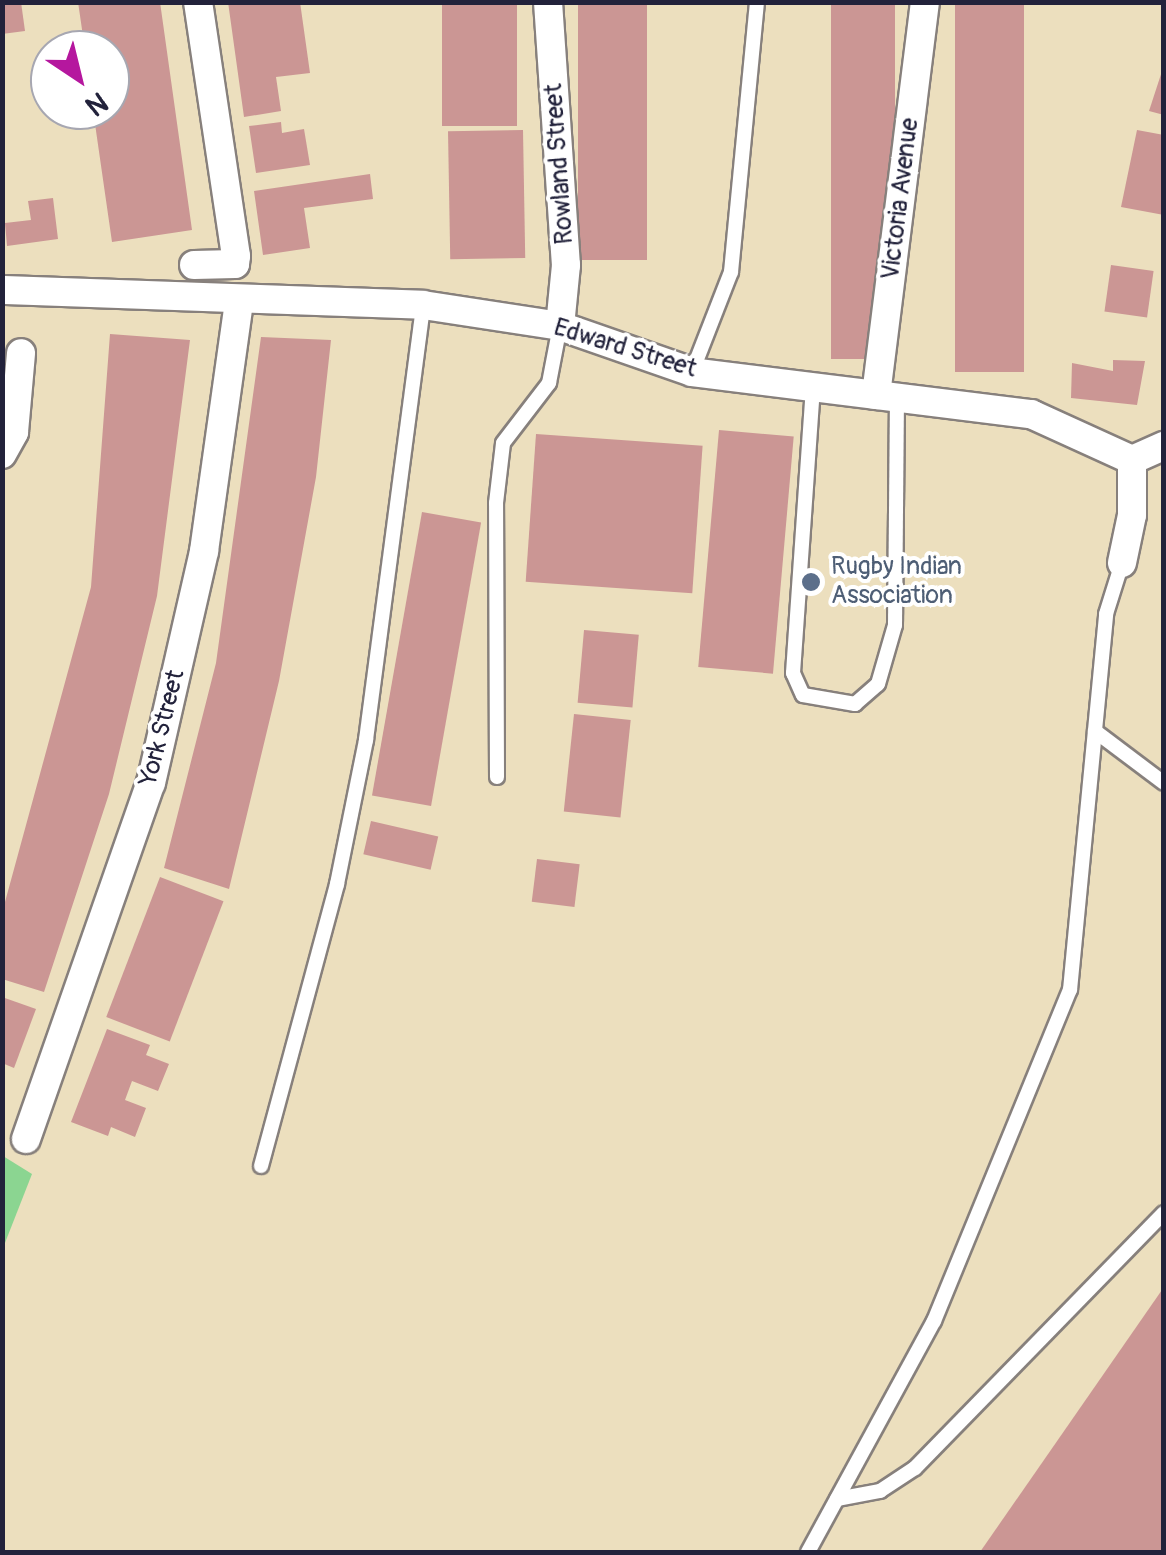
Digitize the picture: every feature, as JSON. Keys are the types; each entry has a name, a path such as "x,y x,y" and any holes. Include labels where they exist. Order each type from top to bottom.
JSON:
{"street":[{"path":"194,264 236,264 198,2"},
{"name":"Rowland Street","path":"548,2 566,264 560,326"},
{"name":"Victoria Avenue","path":"886,396 925,2"},
{"name":"Edward Street","path":"2,290 422,305 560,326 692,372 1031,414 1132,460"},
{"name":"York Street","path":"26,1139 151,784 204,550 238,301"},
{"path":"2,454 14,432 21,353"},
{"path":"1122,562 1132,515 1132,460 1164,446"}],"lane":[{"path":"692,372 732,272 757,2"},
{"path":"261,1166 338,884 366,740 422,305"},
{"path":"497,777 496,503 503,444 548,383 560,326"},
{"path":"813,387 793,673 803,695 855,704 878,684 896,625 886,396"},
{"path":"808,1552 934,1321 1070,990 1106,614 1122,562"},
{"path":"1095,732 1164,783"},
{"path":"837,1499 880,1491 915,1468 1164,1213"}],"green space":[{"path":"3,1156 32,1174 3,1248"}],"building":[{"path":"2,2 21,2 25,31 2,34"},
{"path":"78,2 160,2 192,230 112,242 96,130 130,130 130,30 82,30"},
{"path":"228,2 300,2 310,73 276,77 281,111 244,117"},
{"path":"442,2 517,2 517,126 442,126"},
{"path":"578,2 647,2 647,260 578,260"},
{"path":"831,2 895,2 895,359 831,359"},
{"path":"955,2 1024,2 1024,372 955,372"},
{"path":"1164,65 1164,115 1149,111"},
{"path":"281,122 282,133 304,129 310,165 256,173 249,126"},
{"path":"523,130 525,258 450,259 448,131"},
{"path":"1137,130 1164,135 1164,215 1121,207"},
{"path":"370,174 373,199 304,208 310,248 263,255 254,191"},
{"path":"53,198 58,239 7,246 5,223 31,220 28,201"},
{"path":"1111,265 1154,271 1147,318 1104,312"},
{"path":"110,334 190,340 157,596 109,794 44,992 2,979 2,913 91,587"},
{"path":"261,337 331,340 316,477 279,681 229,889 164,868 216,663"},
{"path":"1113,360 1145,361 1137,405 1071,398 1072,363 1113,371"},
{"path":"719,430 794,437 773,674 698,667"},
{"path":"536,434 703,446 692,593 526,582"},
{"path":"422,512 481,522 431,806 372,796"},
{"path":"584,630 639,635 632,708 578,703"},
{"path":"574,714 631,720 620,817 564,811"},
{"path":"371,821 438,837 431,870 363,854"},
{"path":"537,859 580,864 574,907 532,902"},
{"path":"160,877 223,901 170,1041 106,1017"},
{"path":"2,997 36,1009 14,1068 2,1063"},
{"path":"107,1029 150,1045 146,1055 169,1064 158,1091 132,1081 125,1100 146,1108 135,1137 111,1127 108,1136 71,1122"},
{"path":"1164,1287 1164,1552 980,1552"}],"place":[{"name":"Rugby Indian Association","path":"811,582"}]}
